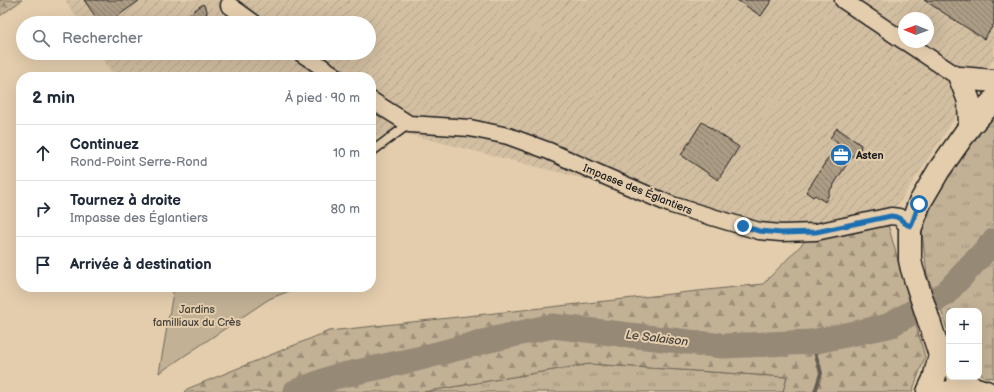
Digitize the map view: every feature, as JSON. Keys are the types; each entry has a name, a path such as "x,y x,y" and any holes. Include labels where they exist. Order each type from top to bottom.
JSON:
{"main road":[{"path":"970,126 969,102 960,78 994,81"},
{"path":"928,392 942,355 912,269 910,250 911,226 919,204 939,170 970,126 994,100"}],"street":[{"path":"843,0 898,36"},
{"path":"228,2 231,16"},
{"path":"228,2 245,16"},
{"path":"915,48 960,78"},
{"path":"312,60 330,72"},
{"name":"Impasse des Églantiers","path":"376,103 409,124 470,128 508,136 549,151 672,205 759,231 781,233 816,232 891,216 899,217 907,225 911,226"}],"lane":[{"path":"376,148 409,124"}],"shaded area":[{"path":"65,0 994,0 994,59 887,221 810,236 399,132 376,138 376,72 112,72 104,60 376,60 376,16 75,16"}],"green space":[{"path":"0,0 22,0 0,16"},
{"path":"994,113 994,378 985,377 982,374 982,308 946,308 946,326 927,275 922,232 935,198 962,153"},
{"path":"887,221 925,357 912,392 783,392 787,377 589,364 423,392 184,392 187,389 329,331 763,284 810,236"},
{"name":"Jardins familliaux du Crès","path":"173,292 286,292 269,299 159,373"},
{"path":"589,364 787,377 783,392 423,392"}],"building":[{"path":"84,0 140,0 118,16 95,16"},
{"path":"737,0 772,0 761,16"},
{"path":"924,0 994,0 994,24 984,39"},
{"path":"203,4 207,10 207,16 187,16"},
{"path":"702,122 739,147 718,180 681,155"},
{"path":"837,128 861,145 860,152 852,156 829,192 825,202 815,195 813,197 806,192 838,143 830,138"}],"waterway":[{"name":"Le Salaison","path":"295,392 334,377 417,359 552,326 723,346 812,342 888,326 945,294 994,241"},
{"path":"812,342 821,373 815,392"}],"place":[{"name":"Asten","path":"841,155"}],"route":[{"path":"743,226 759,231 781,233 816,232 891,216 899,217 907,225 911,226 919,204"}]}
